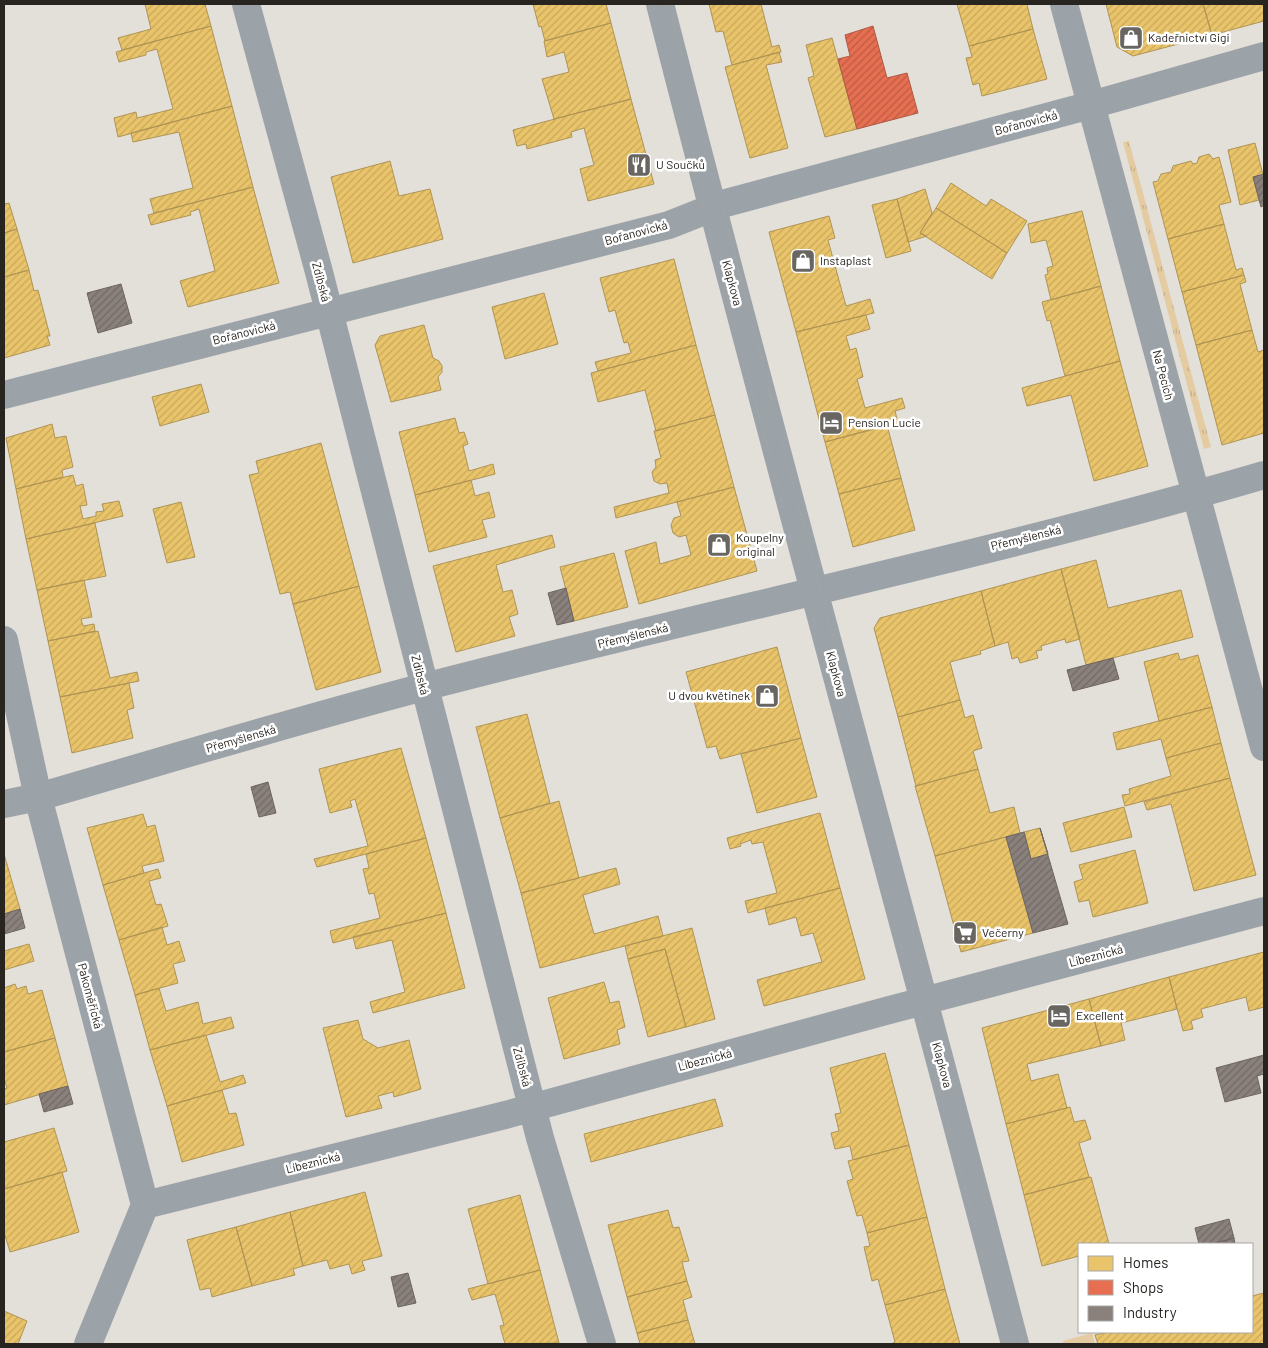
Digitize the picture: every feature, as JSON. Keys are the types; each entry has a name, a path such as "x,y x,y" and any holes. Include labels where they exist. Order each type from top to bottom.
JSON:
{"street":[{"name":"Zdibská","path":"246,4 329,312 423,687 532,1108 602,1344"},
{"name":"Klapkova","path":"660,4 712,208 1015,1344"},
{"name":"Na Pecích","path":"1064,4 1264,747"},
{"name":"Bořanovická","path":"4,395 669,225 712,208 1264,56"},
{"name":"Přemyšlenská","path":"4,804 38,797 423,687 814,592 1196,495 1264,475"},
{"name":"Pakoměřická","path":"4,640 38,797 145,1205"},
{"name":"Líbeznická","path":"145,1205 532,1108 1264,911"},
{"path":"88,1344 145,1205"}],"green space":[{"path":"1129,141 1211,447 1204,449 1123,142"},
{"path":"1092,1333 1095,1344 1064,1344 1063,1341"}],"building: Homes":[{"path":"145,4 205,4 211,26 122,50 118,38 151,29"},
{"path":"533,4 606,4 611,23 545,41"},
{"path":"709,4 761,4 772,47 779,45 781,52 732,65 723,31 716,32"},
{"path":"957,4 1027,4 1033,29 969,46"},
{"path":"1106,4 1203,4 1212,35 1133,56 1117,47"},
{"path":"1203,4 1264,4 1264,21 1212,35"},
{"path":"611,23 631,99 554,119 542,79 569,72 564,52 547,57 544,41"},
{"path":"211,26 232,106 118,137 114,118 136,112 137,118 173,109 157,49 146,52 146,55 119,62 116,52"},
{"path":"1033,29 1047,79 982,96 979,83 973,85 966,58 972,57 969,46"},
{"path":"832,38 857,129 825,137 808,78 814,76 806,45"},
{"path":"779,52 782,62 766,65 788,148 750,158 725,67"},
{"path":"631,99 654,184 588,201 580,169 594,165 584,128 571,132 572,137 527,149 526,144 517,146 513,130"},
{"path":"232,106 253,187 154,213 150,199 193,188 179,132 133,142 131,133"},
{"path":"1255,143 1263,175 1253,177 1259,200 1240,205 1228,150"},
{"path":"1209,154 1213,159 1219,157 1231,202 1219,205 1224,224 1168,239 1153,182 1158,181 1161,174 1171,172 1173,166 1191,161 1193,164 1197,163 1199,157"},
{"path":"390,161 399,196 430,189 443,239 353,263 331,177"},
{"path":"951,183 986,206 991,199 1027,221 1007,253 936,208"},
{"path":"253,187 279,283 188,307 180,281 215,271 199,209 190,212 191,215 151,225 148,215"},
{"path":"925,189 932,213 920,233 927,236 908,242 897,199"},
{"path":"897,199 911,251 886,258 872,205"},
{"path":"9,203 17,229 4,233 4,204"},
{"path":"936,208 1007,253 992,279 920,233"},
{"path":"1082,211 1101,286 1051,300 1045,275 1048,274 1047,268 1053,266 1046,240 1031,243 1028,224"},
{"path":"829,216 835,238 828,240 846,306 870,299 874,313 796,332 769,232"},
{"path":"1224,224 1236,270 1242,268 1244,275 1182,292 1168,239"},
{"path":"17,229 29,270 4,277 4,233"},
{"path":"674,259 696,345 598,371 595,362 631,353 628,342 624,343 615,310 609,312 600,278"},
{"path":"29,270 34,291 38,290 50,336 47,336 50,345 4,358 4,277"},
{"path":"1244,275 1246,282 1240,284 1252,330 1196,345 1182,292"},
{"path":"1101,286 1120,361 1065,376 1050,320 1047,321 1042,302"},
{"path":"544,293 558,344 505,359 492,307"},
{"path":"866,315 870,329 846,336 850,350 856,348 863,377 857,379 865,408 902,398 905,408 895,411 898,423 825,442 796,332"},
{"path":"424,325 433,358 439,361 442,366 442,372 438,377 441,390 391,402 375,345 380,336"},
{"path":"1252,330 1258,352 1264,350 1264,433 1222,445 1196,345"},
{"path":"696,345 715,415 656,431 645,390 598,402 591,373"},
{"path":"1120,361 1148,466 1094,481 1071,395 1027,406 1022,388"},
{"path":"201,384 209,412 160,426 152,397"},
{"path":"715,415 734,487 616,518 614,507 669,493 667,483 660,484 654,481 652,472 656,467 655,460 661,458 654,431"},
{"path":"455,418 459,433 464,432 468,444 463,446 469,471 493,464 495,474 415,495 399,432"},
{"path":"52,424 55,438 66,436 73,467 62,470 63,477 16,489 6,438"},
{"path":"887,425 901,478 839,494 825,442"},
{"path":"321,443 359,586 293,604 290,592 280,594 249,475 259,473 256,461"},
{"path":"73,475 76,486 83,484 87,505 80,506 83,519 96,516 96,512 104,511 102,504 119,501 123,516 26,539 16,489"},
{"path":"901,478 915,530 853,547 839,494"},
{"path":"471,480 475,496 489,492 495,517 482,520 487,537 429,552 415,495"},
{"path":"734,487 757,571 639,604 625,551 656,542 660,564 691,555 686,535 679,537 673,533 671,525 674,518 681,516 677,502"},
{"path":"181,502 195,557 167,563 153,509"},
{"path":"95,523 106,576 37,590 26,539"},
{"path":"552,535 555,547 496,565 503,592 512,590 518,614 509,617 515,636 456,652 433,566"},
{"path":"614,553 628,607 574,621 560,567"},
{"path":"1096,560 1108,608 1181,590 1193,637 1086,665 1061,569"},
{"path":"1061,569 1080,639 1066,643 1065,639 1041,646 1042,650 1036,651 1038,658 1020,663 1018,657 1012,659 1008,642 995,646 981,591"},
{"path":"84,580 92,617 81,619 83,626 94,624 95,631 48,641 37,590"},
{"path":"359,586 381,672 316,690 293,604"},
{"path":"981,591 995,646 980,651 981,654 950,662 960,700 898,717 874,628 880,618"},
{"path":"98,631 110,678 137,672 139,681 60,697 48,641"},
{"path":"777,647 801,738 720,759 716,746 707,748 686,672"},
{"path":"1178,653 1180,660 1198,655 1212,707 1159,721 1144,662"},
{"path":"129,683 134,708 127,710 133,738 72,753 60,697"},
{"path":"960,700 965,718 973,715 982,748 973,751 978,769 916,786 898,717"},
{"path":"1212,707 1221,743 1166,758 1161,739 1117,750 1113,733"},
{"path":"527,714 550,803 500,818 476,727"},
{"path":"801,738 817,797 757,813 741,754"},
{"path":"1221,743 1230,778 1125,806 1122,795 1130,794 1129,789 1171,776 1166,758"},
{"path":"401,748 426,838 317,867 314,859 368,846 355,799 350,801 352,807 330,813 319,769"},
{"path":"978,769 990,813 1014,807 1020,833 935,856 915,786"},
{"path":"1230,778 1256,875 1194,891 1171,804 1147,810 1144,802"},
{"path":"559,801 579,878 521,893 500,818"},
{"path":"1124,807 1132,837 1071,852 1063,823"},
{"path":"820,813 840,888 748,913 745,901 777,893 763,842 752,844 751,840 740,844 741,846 730,849 727,838"},
{"path":"143,814 147,827 155,825 164,861 142,866 144,873 103,885 87,828"},
{"path":"1040,828 1048,854 1031,859 1024,832"},
{"path":"1006,837 1033,933 961,952 935,856"},
{"path":"426,838 446,913 333,943 330,931 380,918 374,893 369,894 363,869 369,868 366,854"},
{"path":"1135,850 1148,903 1093,917 1089,900 1079,902 1074,882 1083,879 1079,865"},
{"path":"4,854 20,909 4,914"},
{"path":"616,868 620,884 583,895 594,934 658,916 663,936 540,968 521,893"},
{"path":"158,869 161,878 149,881 156,905 161,904 168,926 119,940 103,885"},
{"path":"840,888 865,979 764,1006 757,980 822,962 813,933 801,936 796,917 769,925 765,908"},
{"path":"446,913 465,988 373,1013 370,1002 405,992 392,940 356,949 353,937"},
{"path":"162,927 167,945 179,941 185,961 173,964 178,983 135,995 119,940"},
{"path":"692,928 715,1019 686,1027 665,949 628,959 625,946"},
{"path":"29,944 34,961 4,970 4,951"},
{"path":"665,949 686,1027 648,1037 628,959"},
{"path":"1264,952 1264,1007 1249,1011 1246,997 1201,1009 1203,1017 1191,1021 1193,1029 1183,1031 1169,977"},
{"path":"1169,977 1177,1009 1121,1023 1125,1040 1101,1046 1089,999"},
{"path":"604,982 610,1003 619,1001 625,1027 617,1030 620,1044 564,1059 548,998"},
{"path":"15,984 17,989 26,986 28,994 42,990 55,1038 4,1052 4,988"},
{"path":"159,988 166,1011 198,1002 203,1024 231,1017 234,1028 150,1050 135,995"},
{"path":"1089,999 1101,1046 1027,1064 1031,1081 1058,1074 1067,1108 1006,1124 982,1028"},
{"path":"358,1020 363,1039 378,1048 409,1040 421,1089 394,1097 393,1092 378,1096 382,1108 346,1117 323,1028"},
{"path":"206,1035 220,1082 243,1075 246,1083 167,1106 150,1050"},
{"path":"55,1038 68,1086 4,1105 4,1089 7,1088 4,1078 4,1052"},
{"path":"885,1053 909,1145 853,1160 850,1146 835,1149 831,1133 839,1131 835,1114 841,1113 830,1068"},
{"path":"222,1090 229,1114 236,1113 244,1145 182,1162 167,1106"},
{"path":"715,1099 723,1126 591,1162 584,1134"},
{"path":"1070,1107 1074,1122 1085,1120 1091,1139 1079,1143 1089,1177 1024,1195 1006,1124"},
{"path":"54,1128 67,1171 4,1189 4,1142"},
{"path":"909,1145 927,1217 867,1233 862,1215 857,1216 847,1181 853,1179 848,1161"},
{"path":"62,1172 79,1232 10,1252 4,1232 4,1189"},
{"path":"1091,1177 1109,1243 1078,1243 1078,1256 1042,1266 1024,1195"},
{"path":"365,1192 382,1256 362,1261 365,1270 352,1274 349,1264 330,1269 327,1260 303,1266 290,1212"},
{"path":"520,1195 540,1270 488,1284 468,1209"},
{"path":"668,1210 673,1228 679,1227 689,1261 682,1262 687,1281 627,1297 608,1225"},
{"path":"290,1212 303,1266 293,1269 295,1275 252,1286 236,1227"},
{"path":"927,1217 945,1289 885,1305 878,1279 872,1281 864,1247 870,1246 867,1233"},
{"path":"236,1227 252,1286 212,1297 210,1288 200,1290 187,1240"},
{"path":"540,1270 559,1343 505,1344 500,1326 504,1325 495,1294 472,1300 468,1289"},
{"path":"687,1281 692,1297 683,1300 688,1320 637,1333 627,1297"},
{"path":"945,1289 960,1344 891,1344 895,1342 885,1305"},
{"path":"1264,1293 1264,1344 1098,1344 1095,1335 1103,1333 1253,1333 1253,1296"},
{"path":"4,1311 27,1321 18,1344 4,1344"},
{"path":"688,1320 695,1344 640,1344 637,1333"}],"building: Shops":[{"path":"873,26 887,78 907,73 918,113 857,129 838,59 850,56 845,35"}],"building: Industry":[{"path":"1264,174 1264,205 1261,207 1253,177"},
{"path":"121,284 132,323 98,333 87,293"},
{"path":"566,588 574,621 557,625 548,593"},
{"path":"1113,658 1119,679 1073,691 1067,670"},
{"path":"268,782 276,813 259,817 251,787"},
{"path":"1024,832 1031,859 1048,854 1068,924 1033,933 1006,837"},
{"path":"20,909 25,928 4,934 4,914"},
{"path":"1264,1055 1264,1074 1257,1076 1261,1093 1225,1102 1216,1068"},
{"path":"68,1086 73,1104 44,1112 39,1094"},
{"path":"1229,1219 1234,1238 1216,1243 1199,1243 1195,1228"},
{"path":"1234,1238 1235,1243 1216,1243"},
{"path":"408,1273 416,1303 398,1307 391,1277"}],"tram line":[{"path":"649,4 1007,1344"},
{"path":"668,4 722,204 820,590 1024,1344"}],"place":[{"name":"Kadeřnictví Gigi","path":"1131,38"},
{"name":"U Součků","path":"639,165"},
{"name":"Instaplast","path":"803,261"},
{"name":"Pension Lucie","path":"831,423"},
{"name":"Koupelny original","path":"719,545"},
{"name":"U dvou květinek","path":"767,696"},
{"name":"Večerny","path":"965,933"},
{"name":"Excellent","path":"1059,1016"}]}
